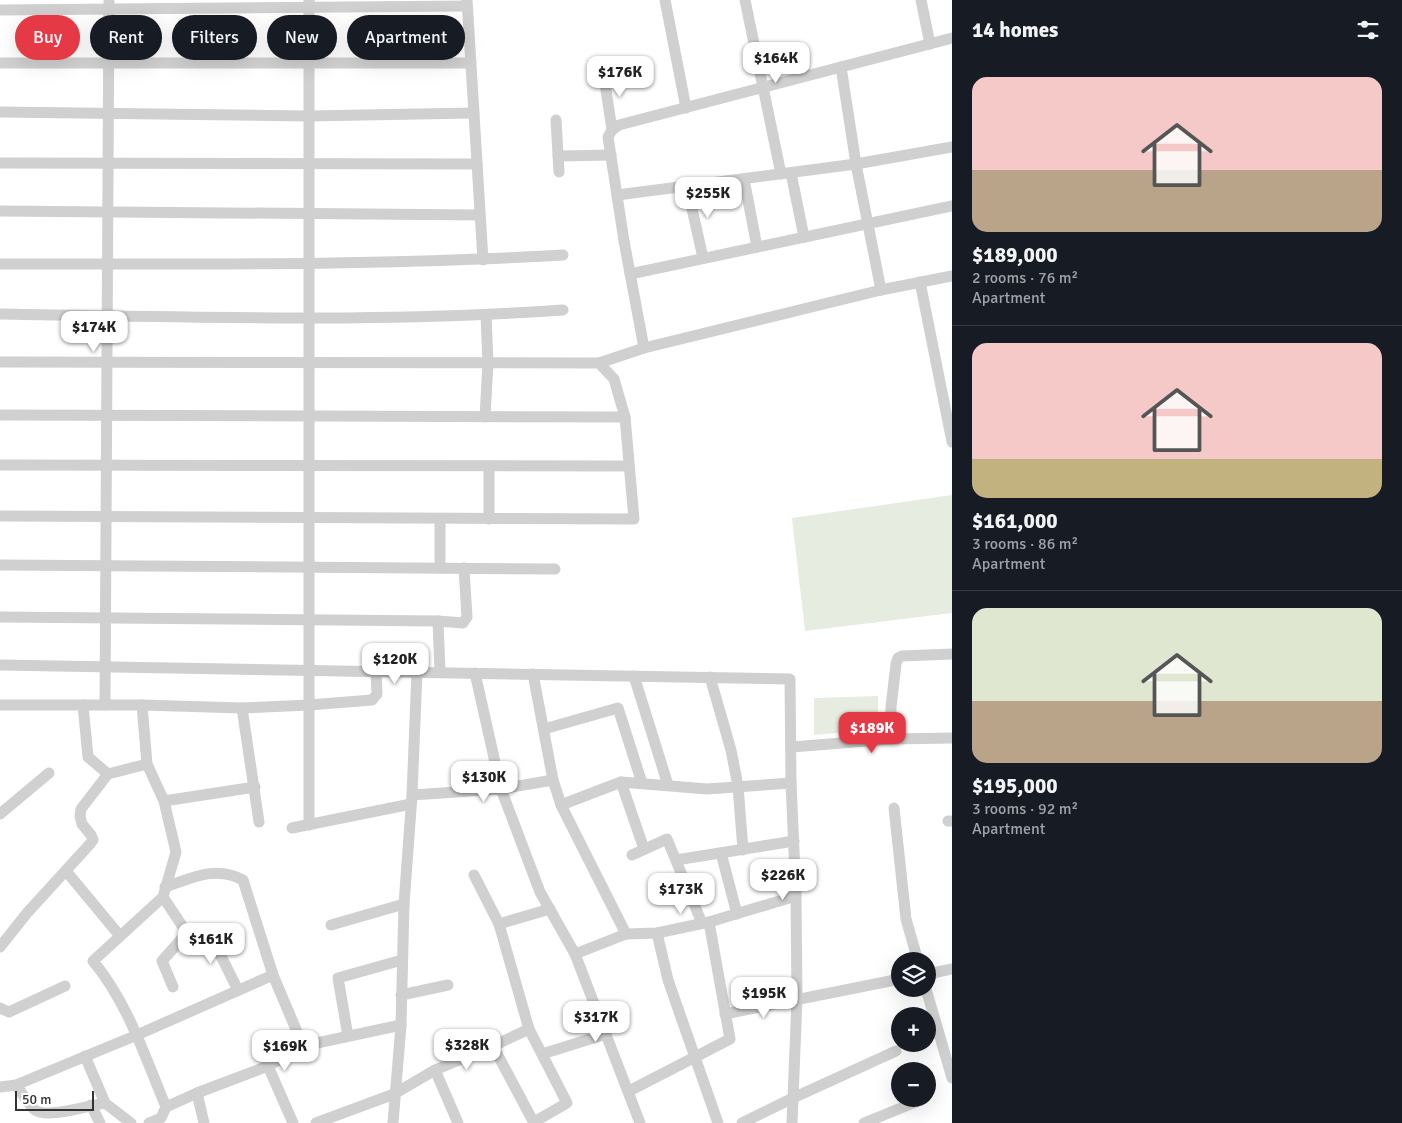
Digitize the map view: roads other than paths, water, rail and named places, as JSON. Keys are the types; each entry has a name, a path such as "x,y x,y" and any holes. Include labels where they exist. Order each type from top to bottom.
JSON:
{"street":[{"path":"665,0 686,108"},
{"path":"745,0 764,88 804,237"},
{"path":"921,0 930,44"},
{"path":"0,10 109,5 467,3 483,260"},
{"path":"308,4 309,825"},
{"path":"105,705 109,5"},
{"path":"644,348 608,137 612,130 619,125 952,38"},
{"path":"0,63 471,63"},
{"path":"841,67 856,164 881,290"},
{"path":"603,70 612,130"},
{"path":"0,112 308,116 474,113"},
{"path":"556,120 558,172"},
{"path":"617,195 856,164 952,147"},
{"path":"558,156 611,155"},
{"path":"0,163 477,164"},
{"path":"744,179 758,247"},
{"path":"687,186 703,258"},
{"path":"630,274 952,206"},
{"path":"0,211 480,215"},
{"path":"0,264 308,265 483,260 563,255"},
{"path":"0,362 599,363 644,348 881,290 952,276"},
{"path":"920,282 952,442"},
{"path":"0,314 309,319 486,315 563,310"},
{"path":"485,417 488,363 486,315"},
{"path":"0,516 634,519 625,417 614,379 599,363"},
{"path":"0,414 625,417"},
{"path":"0,465 629,466"},
{"path":"489,466 489,519"},
{"path":"440,519 440,568"},
{"path":"0,566 556,569"},
{"path":"0,617 438,621 463,623 467,617 464,568"},
{"path":"438,621 440,672"},
{"path":"891,739 891,707 898,658 902,656 952,654"},
{"path":"0,665 790,679 797,999 792,1123"},
{"path":"0,705 142,705 242,708 309,706 372,700 378,694 376,671"},
{"path":"393,1123 401,1024 404,904 411,800 416,672"},
{"path":"476,673 501,789 540,892 575,954 640,1123"},
{"path":"533,674 553,780 561,805 626,934"},
{"path":"634,676 668,785"},
{"path":"710,677 731,750 738,786 743,850"},
{"path":"83,705 88,757 108,774"},
{"path":"142,705 148,764 164,801 176,852 164,892 186,933"},
{"path":"242,708 259,822"},
{"path":"544,729 618,708 642,783"},
{"path":"792,747 891,739 952,738"},
{"path":"0,947 26,913 66,871 92,840 91,835 82,824 81,809 108,774 148,764"},
{"path":"0,814 49,773"},
{"path":"292,828 411,800 501,789 553,780"},
{"path":"561,805 621,782 707,788 791,783"},
{"path":"621,782 644,849"},
{"path":"164,801 254,787"},
{"path":"894,808 906,919 915,952"},
{"path":"629,1092 730,1039 705,923 667,839 632,855"},
{"path":"676,860 794,841"},
{"path":"721,853 737,914"},
{"path":"66,871 120,936"},
{"path":"166,1107 137,1035 109,980 92,961 164,892 207,872 233,875 243,880 273,975 303,1046"},
{"path":"474,875 499,924 529,1029 567,1103 534,1123 493,1046"},
{"path":"575,954 626,934 657,933 705,923 796,896"},
{"path":"331,925 404,904"},
{"path":"499,924 550,909"},
{"path":"173,986 162,961 186,933"},
{"path":"186,933 203,934 213,940 238,990"},
{"path":"657,933 668,980 718,1123"},
{"path":"348,1036 338,978 402,960"},
{"path":"936,972 952,969"},
{"path":"0,1087 16,1085 137,1035 273,975"},
{"path":"725,1014 891,982"},
{"path":"401,995 448,985"},
{"path":"0,1008 9,1012 65,986"},
{"path":"928,997 952,1078"},
{"path":"149,1123 161,1118 166,1107 268,1066 303,1046 401,1024"},
{"path":"316,1123 394,1094 435,1070 529,1029"},
{"path":"542,1054 606,1034"},
{"path":"742,1123 892,1052"},
{"path":"85,1056 105,1103 131,1123"},
{"path":"268,1066 293,1123"},
{"path":"435,1070 458,1123"},
{"path":"16,1085 35,1110 52,1113 105,1103"},
{"path":"197,1093 204,1123"},
{"path":"91,1105 100,1123"},
{"path":"864,1123 903,1107"}]}
